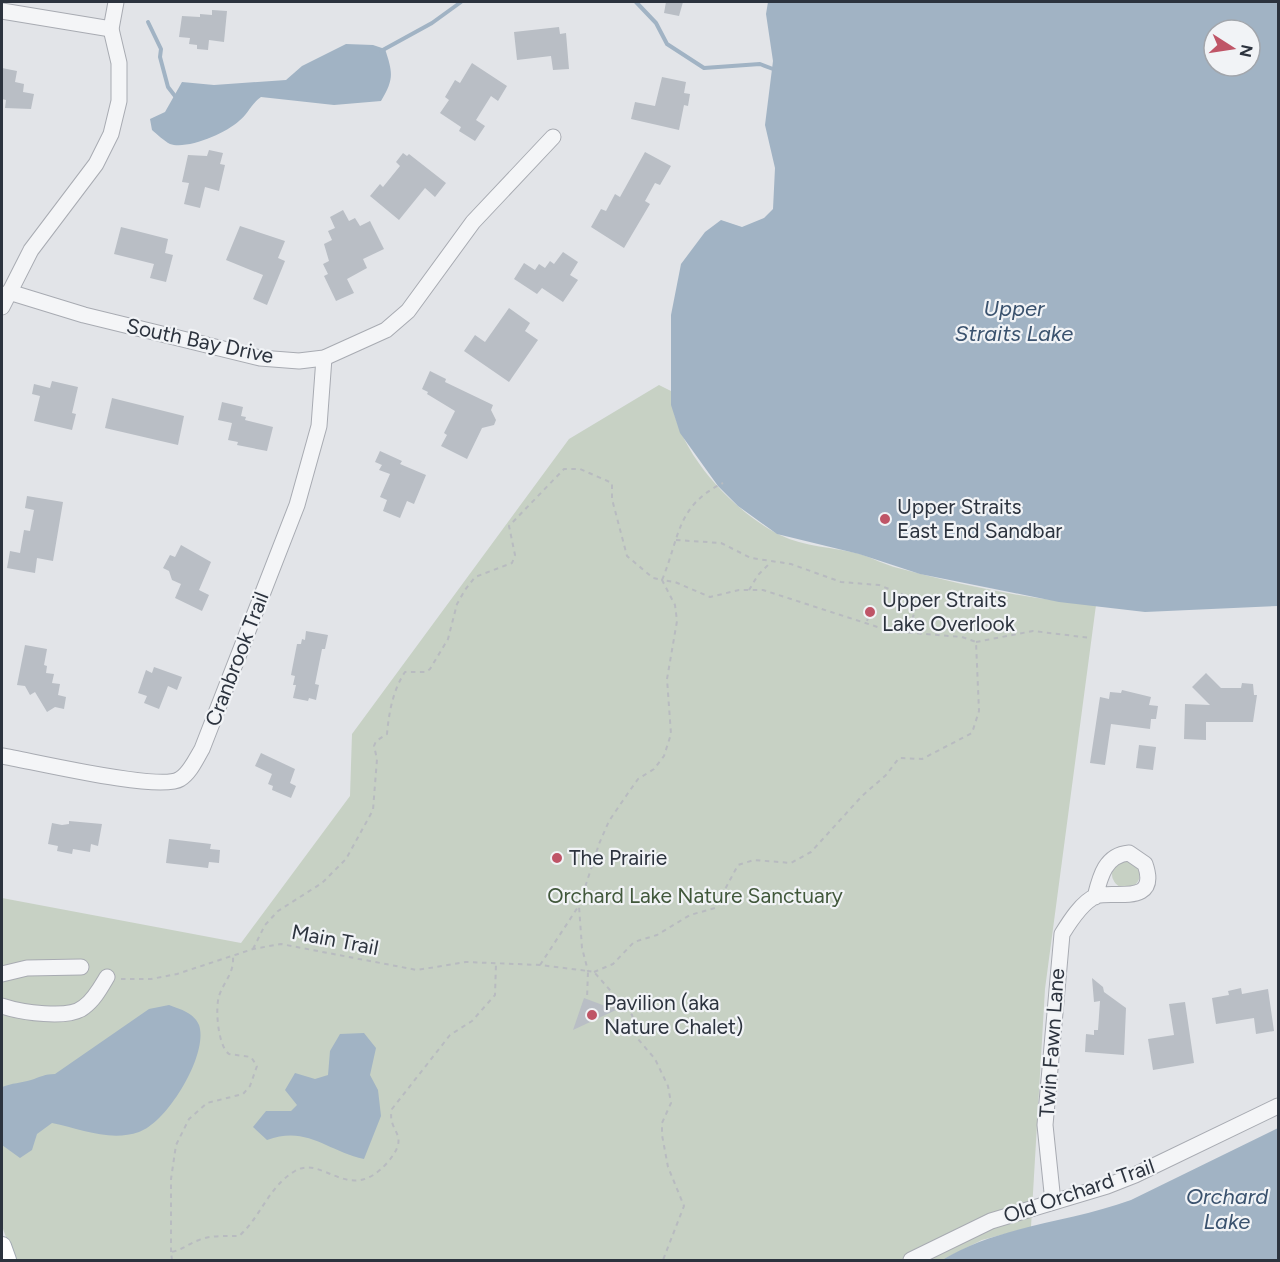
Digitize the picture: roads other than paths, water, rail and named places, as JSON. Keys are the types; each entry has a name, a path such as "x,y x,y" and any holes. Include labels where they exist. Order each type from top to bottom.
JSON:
{"main road":[{"path":"2,1246 7,1260"}],"street":[{"path":"2,307 31,250 96,164 111,134 119,101 119,63 111,29 116,2"},
{"path":"2,11 111,29"},
{"name":"South Bay Drive","path":"9,292 84,315 260,358 300,361 324,358 386,330 408,311 473,222 553,137"},
{"name":"Cranbrook Trail","path":"2,756 144,782 168,784 180,779 188,771 202,749 297,505 319,426 324,358"},
{"name":"Twin Fawn Lane","path":"1053,1202 1045,1125 1059,946 1067,926 1095,897"},
{"path":"2,974 27,968 81,967"},
{"path":"2,1006 43,1013 69,1013 84,1008 108,977"},
{"name":"Old Orchard Trail","path":"911,1260 991,1221 1135,1175 1278,1106"}],"water":[{"name":"Upper Straits Lake","path":"768,2 1278,2 1278,606 1145,612 1059,602 920,574 859,554 777,534 738,506 718,486 680,433 671,405 671,315 681,264 705,232 721,220 742,227 764,218 773,209 775,168 765,125 773,61 766,14"},
{"path":"346,44 373,45 385,49 391,76 381,101 334,105 261,97 233,126 216,135 186,145 170,144 152,130 150,119 165,112 182,82 214,85 286,80 302,66"},
{"path":"169,1005 194,1017 199,1025 200,1038 198,1053 192,1069 162,1116 139,1132 117,1136 96,1134 52,1123 37,1134 32,1150 20,1158 2,1145 2,1087 55,1074 149,1009"},
{"path":"364,1033 376,1048 370,1075 378,1090 381,1116 364,1159 306,1137 281,1136 267,1140 253,1127 266,1111 291,1111 297,1105 285,1090 295,1073 315,1079 328,1075 330,1051 340,1034"},
{"name":"Orchard Lake","path":"1278,1128 1278,1260 942,1260 987,1239 1131,1200"}],"waterway":[{"path":"381,51 432,23 461,2"},
{"path":"636,2 656,23 667,44 704,68 760,64 773,69"},
{"path":"148,22 161,49 160,57 168,87 178,100"}],"place":[{"name":"Upper Straits East End Sandbar","path":"885,519"},
{"name":"Upper Straits Lake Overlook","path":"870,612"},
{"name":"The Prairie","path":"557,858"},
{"name":"Pavilion (aka Nature Chalet)","path":"592,1015"}],"park label":[{"name":"Orchard Lake Nature Sanctuary","path":"695,896"}]}
